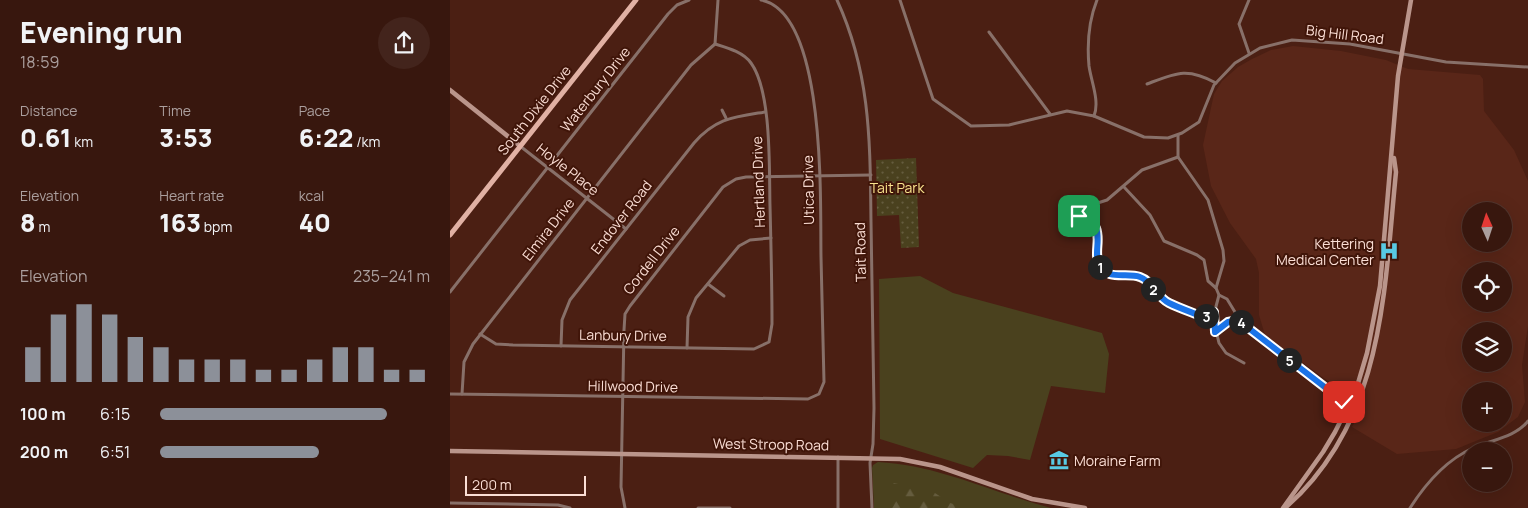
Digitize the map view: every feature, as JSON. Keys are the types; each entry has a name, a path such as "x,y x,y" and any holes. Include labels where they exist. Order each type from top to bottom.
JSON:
{"main road":[{"name":"South Dixie Drive","path":"450,235 636,0"}],"street":[{"name":"Waterbury Drive","path":"450,292 668,14 677,6 689,0"},
{"path":"715,44 718,0"},
{"name":"Utica Drive","path":"761,0 777,6 786,14 805,59 816,114 824,382 822,390 815,397"},
{"name":"Tait Road","path":"837,0 848,27 862,76 870,134 874,408 871,456 872,508"},
{"name":"Big Hill Road","path":"900,0 911,28 920,64 936,102 971,126 1009,125 1067,111 1094,116 1144,137 1161,139 1178,135 1199,122 1216,83 1227,70 1249,54 1268,45 1302,39 1358,45 1446,62 1528,67"},
{"path":"1094,116 1096,101 1088,49 1096,0"},
{"path":"1249,0 1239,24 1249,54"},
{"path":"1284,508 1324,452 1350,405 1367,353 1378,303 1388,172 1393,154 1402,54 1410,0"},
{"path":"989,32 1050,114"},
{"name":"Hertland Drive","path":"715,44 737,52 750,62 759,81 765,112 769,177 772,324 772,335 767,344"},
{"name":"Elmira Drive","path":"462,394 464,362 469,349 691,65 715,44"},
{"path":"1147,84 1170,74 1187,72 1201,75 1216,83"},
{"name":"Hoyle Place","path":"450,90 626,229"},
{"path":"722,110 726,118"},
{"name":"Endover Road","path":"561,346 564,311 701,134 726,118 765,112"},
{"path":"1178,135 1178,157 1204,193 1213,213 1224,256 1216,288"},
{"path":"1284,508 1296,499 1329,456 1356,407 1374,355 1385,298 1396,172 1393,154"},
{"path":"1178,157 1142,170 1107,200 1076,210 1079,216 1096,228 1099,238 1097,258 1102,269 1113,275 1141,277 1167,302 1201,316 1214,312"},
{"name":"Cordell Drive","path":"625,508 621,487 623,347 624,318 630,306 723,187 741,178 871,174"},
{"path":"1124,187 1150,215 1164,241 1201,257 1206,264 1208,281 1216,288 1219,295 1227,300 1238,320 1350,405 1356,407"},
{"path":"686,348 689,312 708,284 739,246 750,240 771,238"},
{"path":"708,284 724,296"},
{"path":"1219,295 1214,312 1215,332 1222,349 1244,363"},
{"path":"1215,332 1228,322 1238,320"},
{"name":"Lanbury Drive","path":"480,334 491,342 500,345 754,349 767,344"},
{"name":"Hillwood Drive","path":"450,394 795,400 815,397"},
{"path":"1410,508 1428,482 1454,459 1476,446 1521,428 1528,421"},
{"name":"West Stroop Road","path":"450,451 871,456 928,464 1032,499 1085,508"},
{"path":"838,457 838,508"},
{"path":"1294,508 1296,499"},
{"path":"450,503 558,505 570,508"},
{"path":"698,508 730,508"}],"shaded area":[{"name":"Kettering Medical Center","path":"1293,46 1341,51 1386,60 1408,69 1480,75 1483,79 1484,111 1514,150 1528,181 1528,326 1522,365 1525,402 1518,417 1512,422 1512,382 1462,382 1462,432 1498,432 1473,442 1462,442 1462,447 1456,449 1397,454 1352,427 1364,404 1332,384 1265,335 1259,315 1259,273 1256,259 1230,223 1211,186 1203,145 1214,94 1222,81 1238,67 1271,50"}],"green space":[{"name":"Tait Park","path":"916,158 919,247 901,248 899,215 877,216 876,160"},
{"path":"920,276 953,293 1102,333 1109,354 1105,393 1051,386 1030,460 987,455 973,468 880,439 879,279"},
{"path":"878,462 923,468 1051,508 874,508 872,468"},
{"path":"894,483 935,493 950,503 968,508 889,508 890,487"}],"place":[{"name":"Kettering Medical Center","path":"1389,251"},
{"name":"Moraine Farm","path":"1059,460"}],"route":[{"path":"1079,216 1094,225 1098,231 1097,258 1098,263 1105,272 1113,275 1141,277 1167,302 1201,316 1214,312 1215,332 1224,324 1238,320 1344,402"}]}
